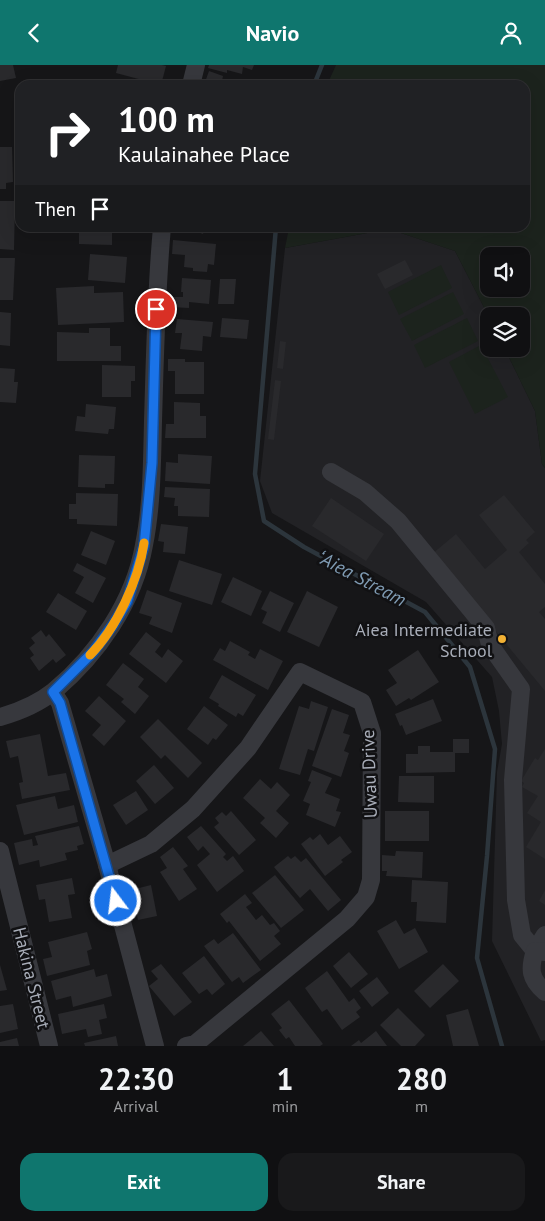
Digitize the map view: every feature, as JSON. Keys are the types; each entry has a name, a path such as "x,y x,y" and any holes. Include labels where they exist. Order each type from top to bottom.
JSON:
{"street":[{"path":"192,80 196,65"},
{"path":"0,717 19,712 53,692 93,652 127,602 144,546 152,463 156,327 162,232"},
{"path":"331,472 365,492 398,521 486,628 490,645 521,689 513,780 516,900 522,935 540,951"},
{"name":"Uwau Drive","path":"107,865 151,844 193,809 248,748 300,672 362,702 372,733 371,880 366,897 340,925 195,1044 186,1046"},
{"path":"53,692 60,703 107,865 155,1046"},
{"name":"Hakina Street","path":"0,851 49,1046"},
{"path":"545,935 540,951 532,959 531,971 535,983 545,992"}],"shaded area":[{"path":"336,65 545,65 545,468 542,464 535,411 509,357 530,357 530,307 484,307 455,251 398,232 530,232 530,80 329,80"},
{"path":"288,232 373,232 285,248"},
{"name":"Aiea Intermediate School","path":"373,232 398,232 455,251 484,307 480,307 480,357 509,357 535,411 542,464 545,468 545,1040 541,1041 492,941 497,772 502,744 499,711 492,677 426,602 272,513 260,481 285,248"},
{"path":"441,265 452,288 399,315 388,292"},
{"path":"453,292 464,314 412,341 400,319"},
{"path":"467,318 478,341 425,368 414,345"},
{"path":"480,346 480,357 487,357 508,397 475,414 449,362"}],"building":[{"path":"0,65 13,65 16,78 0,81"},
{"path":"118,65 166,66 162,80 142,80 116,73"},
{"path":"209,65 254,65 252,70 243,67 242,74 227,70 227,73 208,68"},
{"path":"209,71 223,76 222,80 206,80"},
{"path":"0,147 12,147 13,182 6,183 6,189 0,189"},
{"path":"0,201 15,201 14,250 0,249"},
{"path":"79,232 112,232 112,245 79,244"},
{"path":"173,240 216,244 214,265 208,264 207,272 193,271 193,268 184,267 185,255 172,254"},
{"path":"90,254 127,257 125,283 88,280"},
{"path":"0,258 15,258 13,300 0,300"},
{"path":"405,260 413,275 385,289 377,274"},
{"path":"182,278 211,280 209,304 189,302 189,308 171,307 172,297 183,297 183,292 181,292"},
{"path":"220,279 236,279 234,304 218,304"},
{"path":"94,286 94,293 123,292 124,322 58,325 56,288"},
{"path":"0,312 11,313 10,346 0,345"},
{"path":"222,318 249,320 247,339 220,337"},
{"path":"177,319 213,322 211,337 203,336 202,351 180,349 182,333 175,333"},
{"path":"89,328 110,328 110,346 121,346 121,361 57,361 57,332 89,333"},
{"path":"280,341 286,342 283,369 277,368"},
{"path":"168,359 185,359 185,362 204,362 204,394 175,394 175,371 168,371"},
{"path":"102,365 135,366 135,381 131,381 131,397 102,397"},
{"path":"0,368 15,369 14,382 18,382 16,403 0,402"},
{"path":"275,380 281,381 274,440 268,439"},
{"path":"174,402 200,403 200,416 206,416 206,438 165,438 166,424 174,424"},
{"path":"86,404 116,407 114,429 109,429 108,434 75,431 77,416 85,417"},
{"path":"178,454 212,456 210,484 165,481 166,462 178,463"},
{"path":"79,455 115,456 114,484 105,484 105,488 78,487"},
{"path":"165,487 210,489 209,517 178,516 178,506 174,506 175,498 164,497"},
{"path":"76,493 118,494 117,526 77,524 77,519 69,519 69,504 76,504"},
{"path":"504,495 535,532 526,540 529,543 519,552 545,584 545,607 539,612 545,619 545,691 432,554 456,534 485,569 507,550 479,515"},
{"path":"331,498 384,534 366,561 312,526"},
{"path":"161,524 188,527 185,554 163,552 164,542 158,541"},
{"path":"91,531 115,541 106,565 81,555"},
{"path":"179,560 222,574 212,605 169,591"},
{"path":"77,563 106,578 93,603 75,593 84,577 73,571"},
{"path":"233,577 262,591 251,616 221,602"},
{"path":"147,590 182,603 172,633 149,624 152,617 139,613"},
{"path":"270,591 294,603 280,632 262,623 267,612 261,609"},
{"path":"307,591 338,607 319,647 287,632"},
{"path":"58,593 87,611 76,630 46,612"},
{"path":"41,630 46,637 49,634 66,655 56,663 53,659 39,671 30,658 34,655 29,648 35,643 31,638"},
{"path":"146,632 161,644 155,652 162,658 168,649 183,661 166,683 129,654"},
{"path":"230,641 250,652 248,655 255,659 260,649 283,661 268,690 213,660 220,648 225,651"},
{"path":"418,650 439,682 411,700 409,698 396,706 386,690 397,683 388,670"},
{"path":"123,663 144,679 138,687 149,696 135,714 121,702 124,699 106,685"},
{"path":"222,675 256,695 243,716 238,713 236,717 209,698"},
{"path":"99,696 126,721 104,746 92,735 101,725 85,711"},
{"path":"433,699 442,721 406,735 395,714"},
{"path":"311,701 328,707 314,751 308,749 300,775 279,769 299,706 309,709"},
{"path":"204,706 228,725 216,740 213,738 208,745 187,729"},
{"path":"332,709 349,715 343,733 350,735 344,751 349,753 341,777 312,766"},
{"path":"158,719 202,763 188,778 165,755 161,759 140,737"},
{"path":"40,734 48,776 66,773 70,790 22,799 19,783 23,782 18,756 10,758 6,741"},
{"path":"453,739 469,739 469,753 455,753 455,772 406,773 406,754 418,754 418,746 430,746 430,752 453,752"},
{"path":"545,749 545,859 526,847 541,822 527,813 538,796 522,787 524,783 521,781 535,758 538,760"},
{"path":"154,765 174,788 155,804 136,781"},
{"path":"312,770 332,778 325,793 340,799 336,811 341,812 335,827 306,815 310,804 303,801 311,782 308,781"},
{"path":"399,776 434,776 434,803 398,802"},
{"path":"260,779 271,789 277,782 290,795 276,811 289,823 276,838 260,823 265,818 243,798"},
{"path":"136,791 148,810 126,825 113,805"},
{"path":"55,796 58,809 74,805 78,822 24,835 16,805"},
{"path":"231,811 256,840 239,855 214,827 219,823 215,818 222,812 226,816"},
{"path":"385,811 429,811 429,841 385,841"},
{"path":"79,826 84,844 77,846 78,850 65,853 67,860 40,867 39,860 19,865 14,843 32,839 33,846 38,845 35,836"},
{"path":"201,826 226,854 223,857 227,861 233,856 244,871 217,892 197,865 210,854 203,846 198,851 187,837"},
{"path":"320,834 328,845 340,836 352,852 325,876 301,844 310,837 313,840"},
{"path":"173,847 188,866 183,869 197,889 179,901 160,872 167,868 160,857"},
{"path":"396,851 423,852 422,878 386,876 387,871 382,871 382,855 395,856"},
{"path":"288,856 291,859 295,856 301,862 306,858 341,900 328,911 310,889 300,898 274,867"},
{"path":"275,875 304,910 281,928 252,893"},
{"path":"72,878 75,894 68,895 72,918 49,922 45,899 39,900 36,885"},
{"path":"412,880 448,882 446,923 416,921 417,902 411,902"},
{"path":"151,885 157,916 138,920 131,890"},
{"path":"545,890 545,905 539,901"},
{"path":"245,894 252,903 246,907 256,920 262,915 270,925 274,923 280,931 274,936 281,944 260,961 229,921 227,923 220,914"},
{"path":"396,920 404,934 415,928 428,952 399,969 377,931"},
{"path":"87,932 92,949 87,951 90,965 47,976 43,959 52,957 48,942"},
{"path":"233,933 261,970 243,983 239,977 232,982 204,946 214,939 218,944"},
{"path":"349,952 368,974 351,988 333,966"},
{"path":"204,956 225,984 212,995 207,989 199,994 182,973"},
{"path":"161,964 192,1002 174,1016 149,986 158,979 151,971"},
{"path":"443,964 459,981 430,1008 414,991"},
{"path":"0,965 7,990 0,991"},
{"path":"94,969 96,977 107,974 112,996 73,1007 71,996 56,1000 51,981"},
{"path":"327,971 349,1002 354,998 361,1008 356,1012 360,1017 342,1030 327,1009 322,1012 305,988"},
{"path":"377,977 389,993 372,1007 359,991"},
{"path":"289,1000 323,1044 320,1046 295,1046 289,1037 286,1039 279,1030 282,1028 271,1014"},
{"path":"13,1004 18,1029 0,1033 0,1006"},
{"path":"104,1004 107,1018 99,1020 102,1034 88,1037 86,1029 62,1034 58,1014"},
{"path":"398,1008 425,1035 415,1046 401,1046 380,1025"},
{"path":"468,1009 479,1046 453,1046 446,1015"},
{"path":"261,1031 274,1046 243,1046"},
{"path":"376,1031 387,1046 351,1046 359,1040 361,1043"},
{"path":"116,1036 118,1046 85,1046 84,1043"},
{"path":"17,1038 19,1046 0,1046 0,1042"}],"waterway":[{"name":"ʻAiea Stream","path":"316,80 322,65"},
{"name":"ʻAiea Stream","path":"276,232 255,474 264,521 304,547 425,612 470,667 495,749 477,958 502,1046"}],"slow traffic":[{"path":"90,655 113,625 127,602 137,573 144,543"}],"place":[{"name":"Aiea Intermediate School","path":"502,639"}],"route":[{"path":"116,901 60,703 53,692 93,652 113,625 127,602 137,573 144,546 149,508 156,309"}]}
